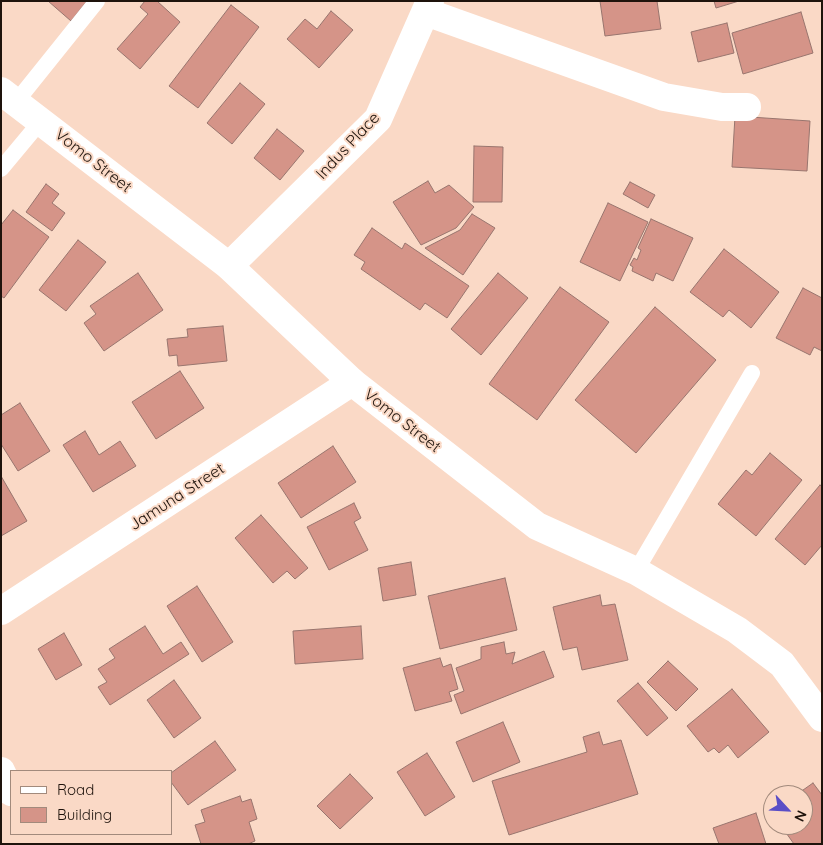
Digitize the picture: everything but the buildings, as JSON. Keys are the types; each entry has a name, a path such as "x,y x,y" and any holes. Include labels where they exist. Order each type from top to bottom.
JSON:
{"street":[{"path":"428,7 664,97 722,107 747,107"},
{"name":"Indus Place","path":"229,266 378,119 428,7"},
{"name":"Vomo Street","path":"9,96 229,266 352,382 537,526 636,571 737,630 782,664 822,718"},
{"name":"Jamuna Street","path":"1,612 352,382"},
{"path":"1,771 10,790"}],"lane":[{"path":"9,96 97,1"},
{"path":"1,169 41,121"},
{"path":"636,571 752,373"}]}
